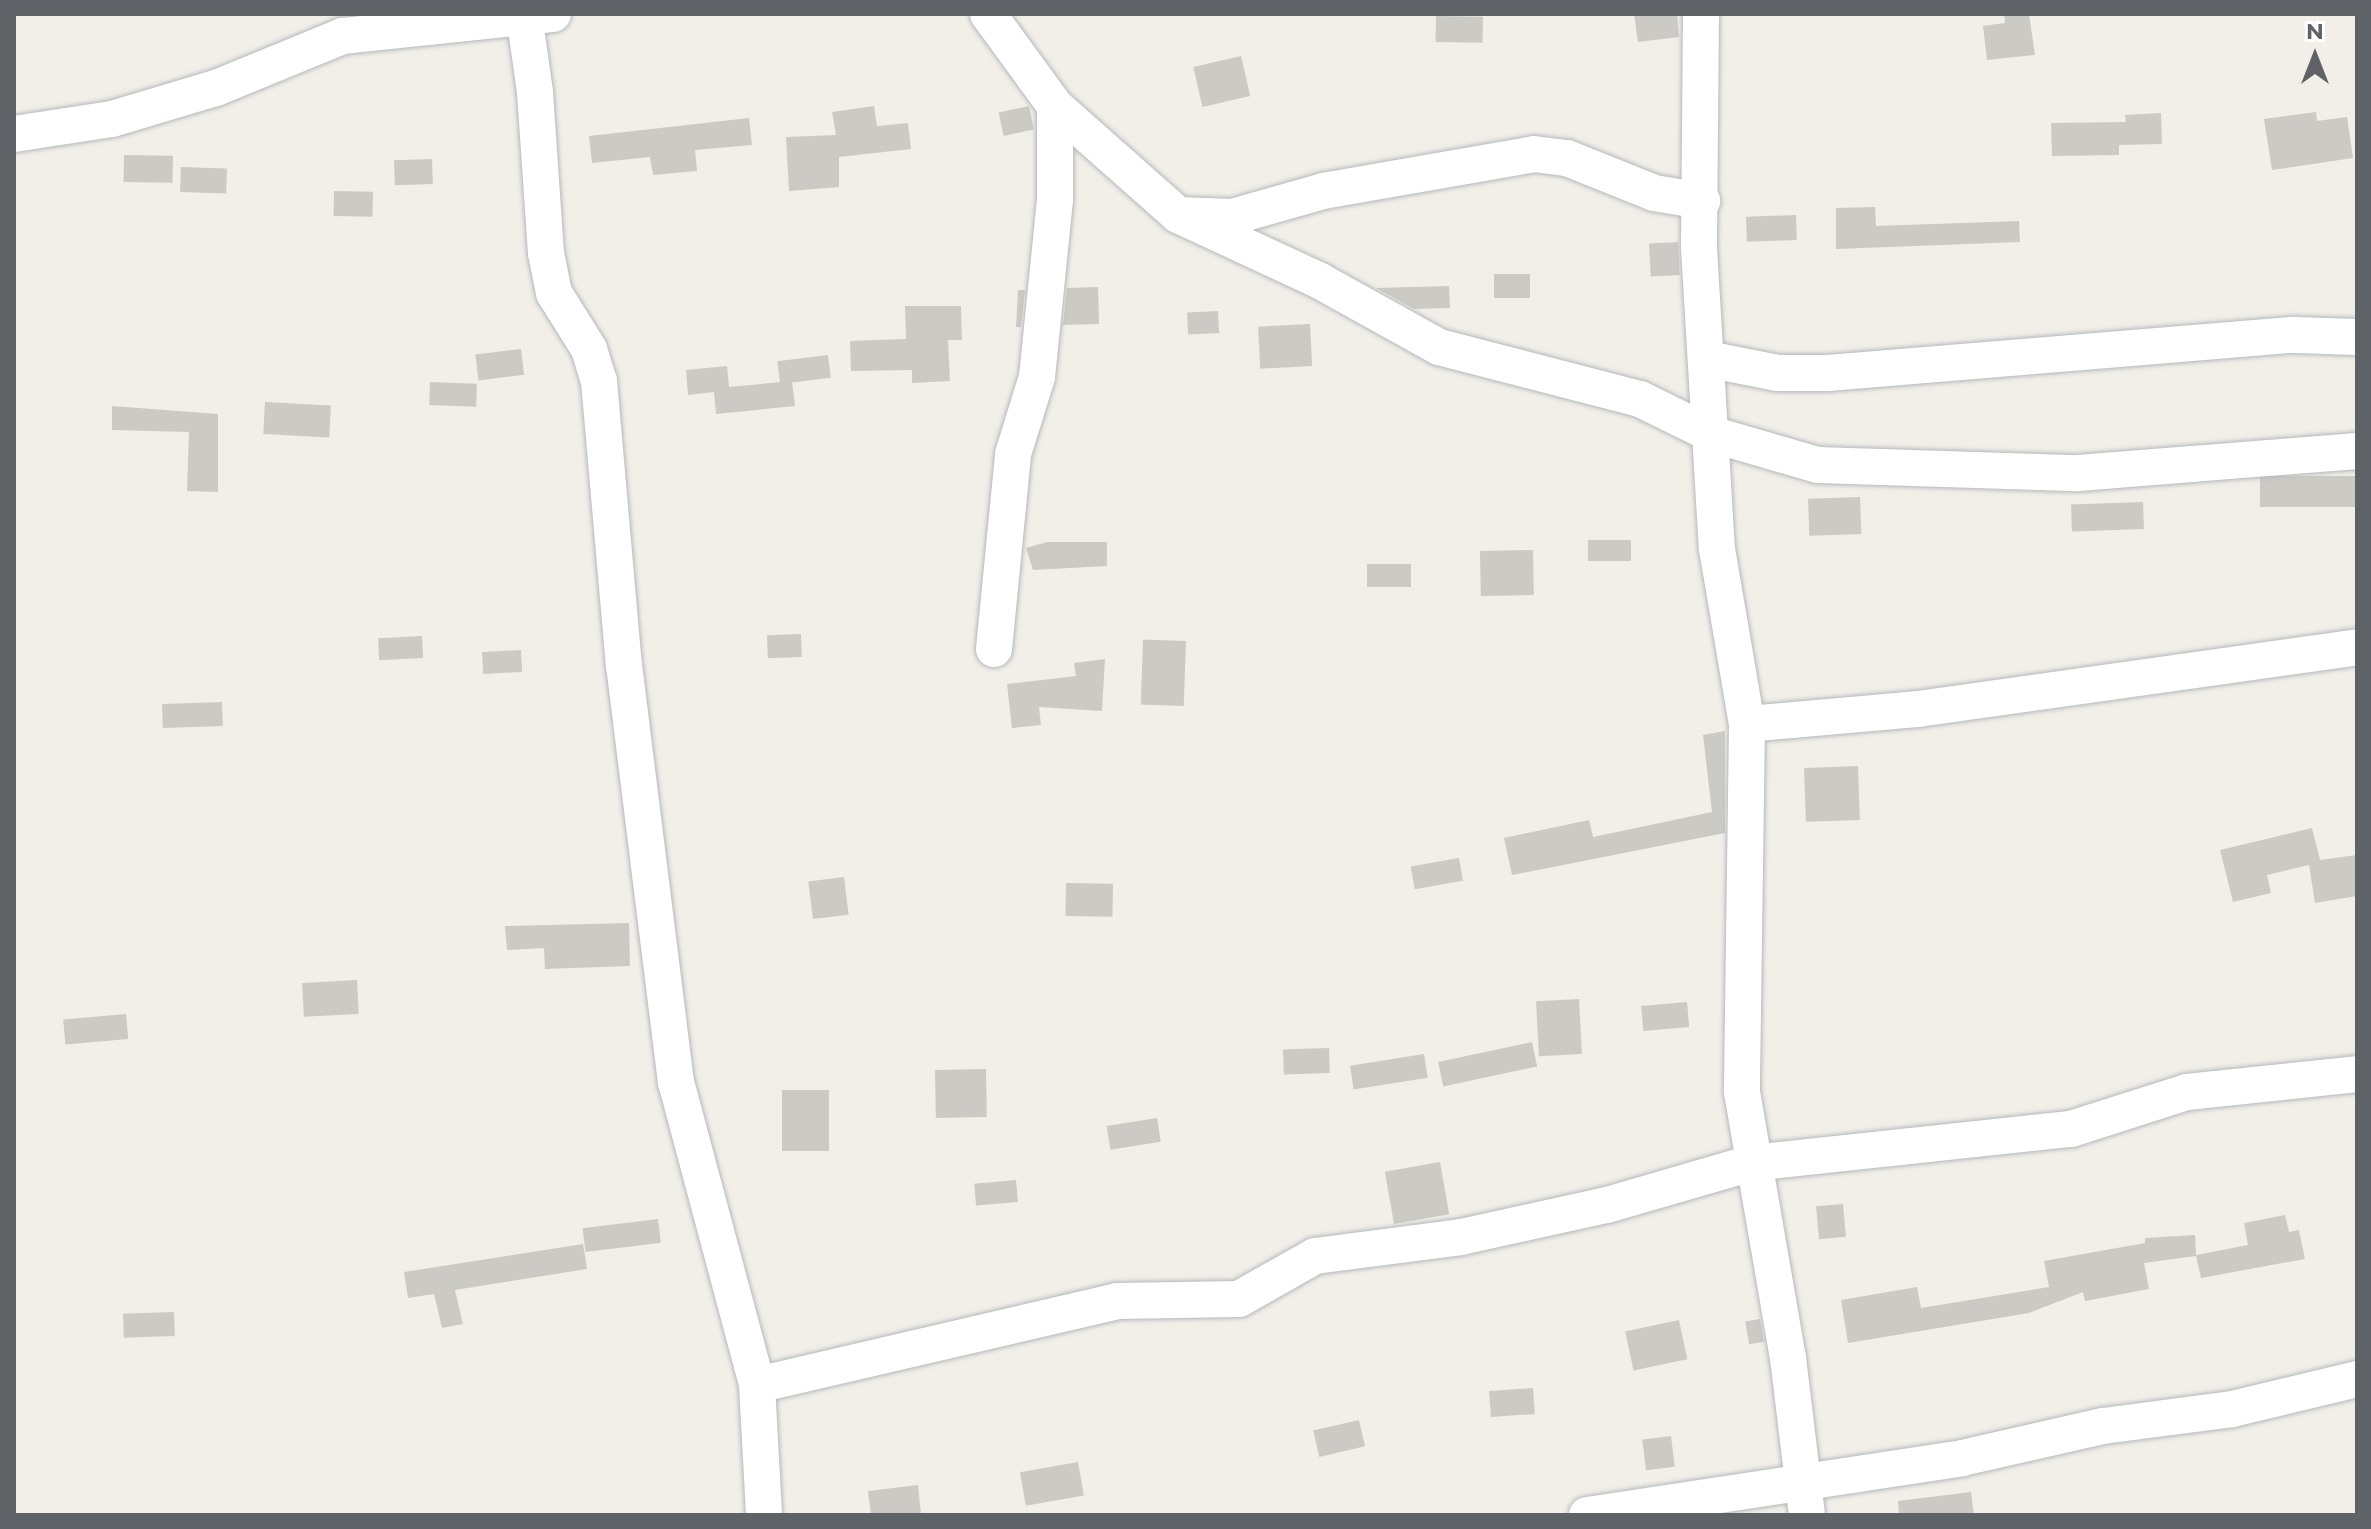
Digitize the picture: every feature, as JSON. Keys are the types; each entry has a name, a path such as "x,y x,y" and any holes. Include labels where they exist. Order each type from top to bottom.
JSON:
{"street":[{"path":"988,14 1055,106 1178,215 1320,281 1439,347 1640,399 1711,434 1818,465 1947,472 2078,473 2357,451"},
{"path":"1701,14 1702,201 1699,261 1717,549 1747,724 1742,1092 1788,1358 1800,1479 1807,1515"},
{"path":"14,134 112,119 216,88 343,36 534,16 535,92 549,266 554,293 589,349 599,381 624,665 676,1082 757,1385 764,1515"},
{"path":"994,649 1013,454 1037,377 1055,200 1055,106"},
{"path":"1178,215 1232,217 1323,191 1534,154 1567,158 1654,193 1702,201"},
{"path":"1707,359 1778,373 1828,373 2294,335 2357,337"},
{"path":"1747,724 1918,709 2357,647"},
{"path":"757,1385 1117,1301 1239,1299 1315,1256 1490,1231 1607,1205 1752,1163 2071,1129 2187,1092 2357,1074"},
{"path":"1587,1515 1800,1479 1962,1458 2103,1426 2232,1409 2357,1379"}],"building":[{"path":"1634,14 1677,14 1679,37 1638,42"},
{"path":"2004,14 2029,14 2035,55 1987,60 1983,26 2005,23"},
{"path":"1436,16 1483,17 1483,43 1436,42"},
{"path":"1241,56 1250,96 1202,107 1193,67"},
{"path":"874,106 877,126 908,123 911,149 839,157 839,187 789,191 786,137 836,135 832,112"},
{"path":"1029,106 1034,129 1004,136 999,112"},
{"path":"2316,112 2317,121 2347,117 2353,158 2272,170 2264,119"},
{"path":"2161,113 2162,144 2119,145 2119,155 2052,156 2051,123 2126,122 2125,115"},
{"path":"749,118 752,145 695,150 697,171 653,175 650,157 592,163 589,136"},
{"path":"124,155 173,156 173,183 124,182"},
{"path":"432,159 433,184 395,185 394,160"},
{"path":"181,167 227,169 226,194 180,192"},
{"path":"334,191 373,192 373,217 334,216"},
{"path":"1875,207 1876,226 2019,221 2020,242 1836,249 1836,208"},
{"path":"1796,215 1797,240 1747,242 1746,217"},
{"path":"1678,242 1680,275 1651,276 1649,244"},
{"path":"1494,274 1530,274 1530,298 1494,298"},
{"path":"1449,286 1450,308 1414,309 1376,288"},
{"path":"1098,287 1099,324 1063,325 1067,288"},
{"path":"1018,290 1025,290 1021,327 1016,327"},
{"path":"905,306 961,306 962,340 948,340 950,381 912,383 912,370 851,371 850,341 906,339"},
{"path":"1218,311 1219,333 1188,335 1187,313"},
{"path":"1310,324 1312,366 1260,369 1258,327"},
{"path":"521,349 524,375 479,380 475,355"},
{"path":"828,355 831,378 780,384 777,361"},
{"path":"727,366 729,387 792,381 795,406 716,414 714,392 688,395 686,370"},
{"path":"430,382 477,384 476,407 429,405"},
{"path":"265,402 331,405 329,437 263,434"},
{"path":"112,406 218,414 218,492 187,491 189,432 112,430"},
{"path":"2260,476 2357,476 2357,507 2260,507"},
{"path":"1860,497 1861,534 1809,536 1808,499"},
{"path":"2143,502 2144,529 2072,531 2071,505"},
{"path":"1588,540 1631,540 1631,561 1588,561"},
{"path":"1047,542 1107,542 1107,566 1033,570 1026,548"},
{"path":"1533,550 1534,595 1481,596 1480,551"},
{"path":"1367,564 1411,564 1411,587 1367,587"},
{"path":"801,634 802,657 768,658 767,635"},
{"path":"422,636 423,658 379,660 378,638"},
{"path":"1143,639 1186,641 1184,706 1141,704"},
{"path":"521,650 522,672 483,674 482,652"},
{"path":"1105,659 1102,711 1039,707 1041,725 1012,728 1007,684 1076,676 1074,663"},
{"path":"222,702 223,726 163,728 162,704"},
{"path":"1725,731 1725,833 1512,875 1504,838 1589,820 1593,837 1712,812 1703,735"},
{"path":"1858,766 1860,820 1806,822 1804,768"},
{"path":"2312,828 2320,860 2357,855 2357,896 2315,903 2309,865 2267,875 2271,893 2233,902 2220,850"},
{"path":"1459,858 1463,881 1415,889 1411,867"},
{"path":"844,877 849,915 813,919 808,881"},
{"path":"1066,883 1113,884 1112,917 1065,916"},
{"path":"629,923 630,966 545,969 544,948 507,950 505,926"},
{"path":"357,980 359,1014 304,1017 302,983"},
{"path":"1579,999 1582,1054 1539,1056 1536,1001"},
{"path":"1687,1002 1689,1027 1643,1031 1641,1006"},
{"path":"126,1014 128,1039 65,1044 63,1019"},
{"path":"1532,1042 1537,1066 1443,1086 1438,1062"},
{"path":"1329,1048 1330,1073 1284,1075 1283,1050"},
{"path":"1424,1054 1428,1078 1354,1089 1350,1066"},
{"path":"986,1069 987,1117 936,1118 935,1070"},
{"path":"782,1090 829,1090 829,1151 782,1151"},
{"path":"1157,1118 1161,1142 1110,1150 1107,1126"},
{"path":"1440,1162 1449,1214 1394,1224 1385,1172"},
{"path":"1016,1180 1018,1202 976,1206 974,1184"},
{"path":"1843,1204 1846,1237 1819,1239 1816,1206"},
{"path":"2285,1215 2289,1232 2299,1230 2305,1259 2201,1278 2196,1256 2144,1263 2149,1289 2085,1301 2083,1292 2029,1313 1848,1343 1841,1300 1917,1287 1921,1308 2049,1287 2044,1261 2145,1243 2145,1238 2195,1235 2196,1255 2248,1245 2244,1223"},
{"path":"658,1219 661,1243 585,1252 583,1228"},
{"path":"583,1244 587,1269 455,1290 463,1324 442,1328 434,1294 408,1298 404,1272"},
{"path":"174,1312 175,1336 124,1338 123,1314"},
{"path":"1760,1319 1764,1342 1749,1344 1745,1322"},
{"path":"1679,1320 1687,1359 1634,1371 1625,1331"},
{"path":"1533,1388 1535,1414 1491,1417 1489,1391"},
{"path":"1359,1420 1365,1446 1319,1457 1313,1431"},
{"path":"1671,1436 1675,1467 1646,1470 1642,1440"},
{"path":"1078,1462 1084,1495 1026,1506 1020,1472"},
{"path":"918,1485 921,1515 871,1515 868,1491"},
{"path":"1971,1492 1974,1515 1899,1515 1898,1501"}]}
